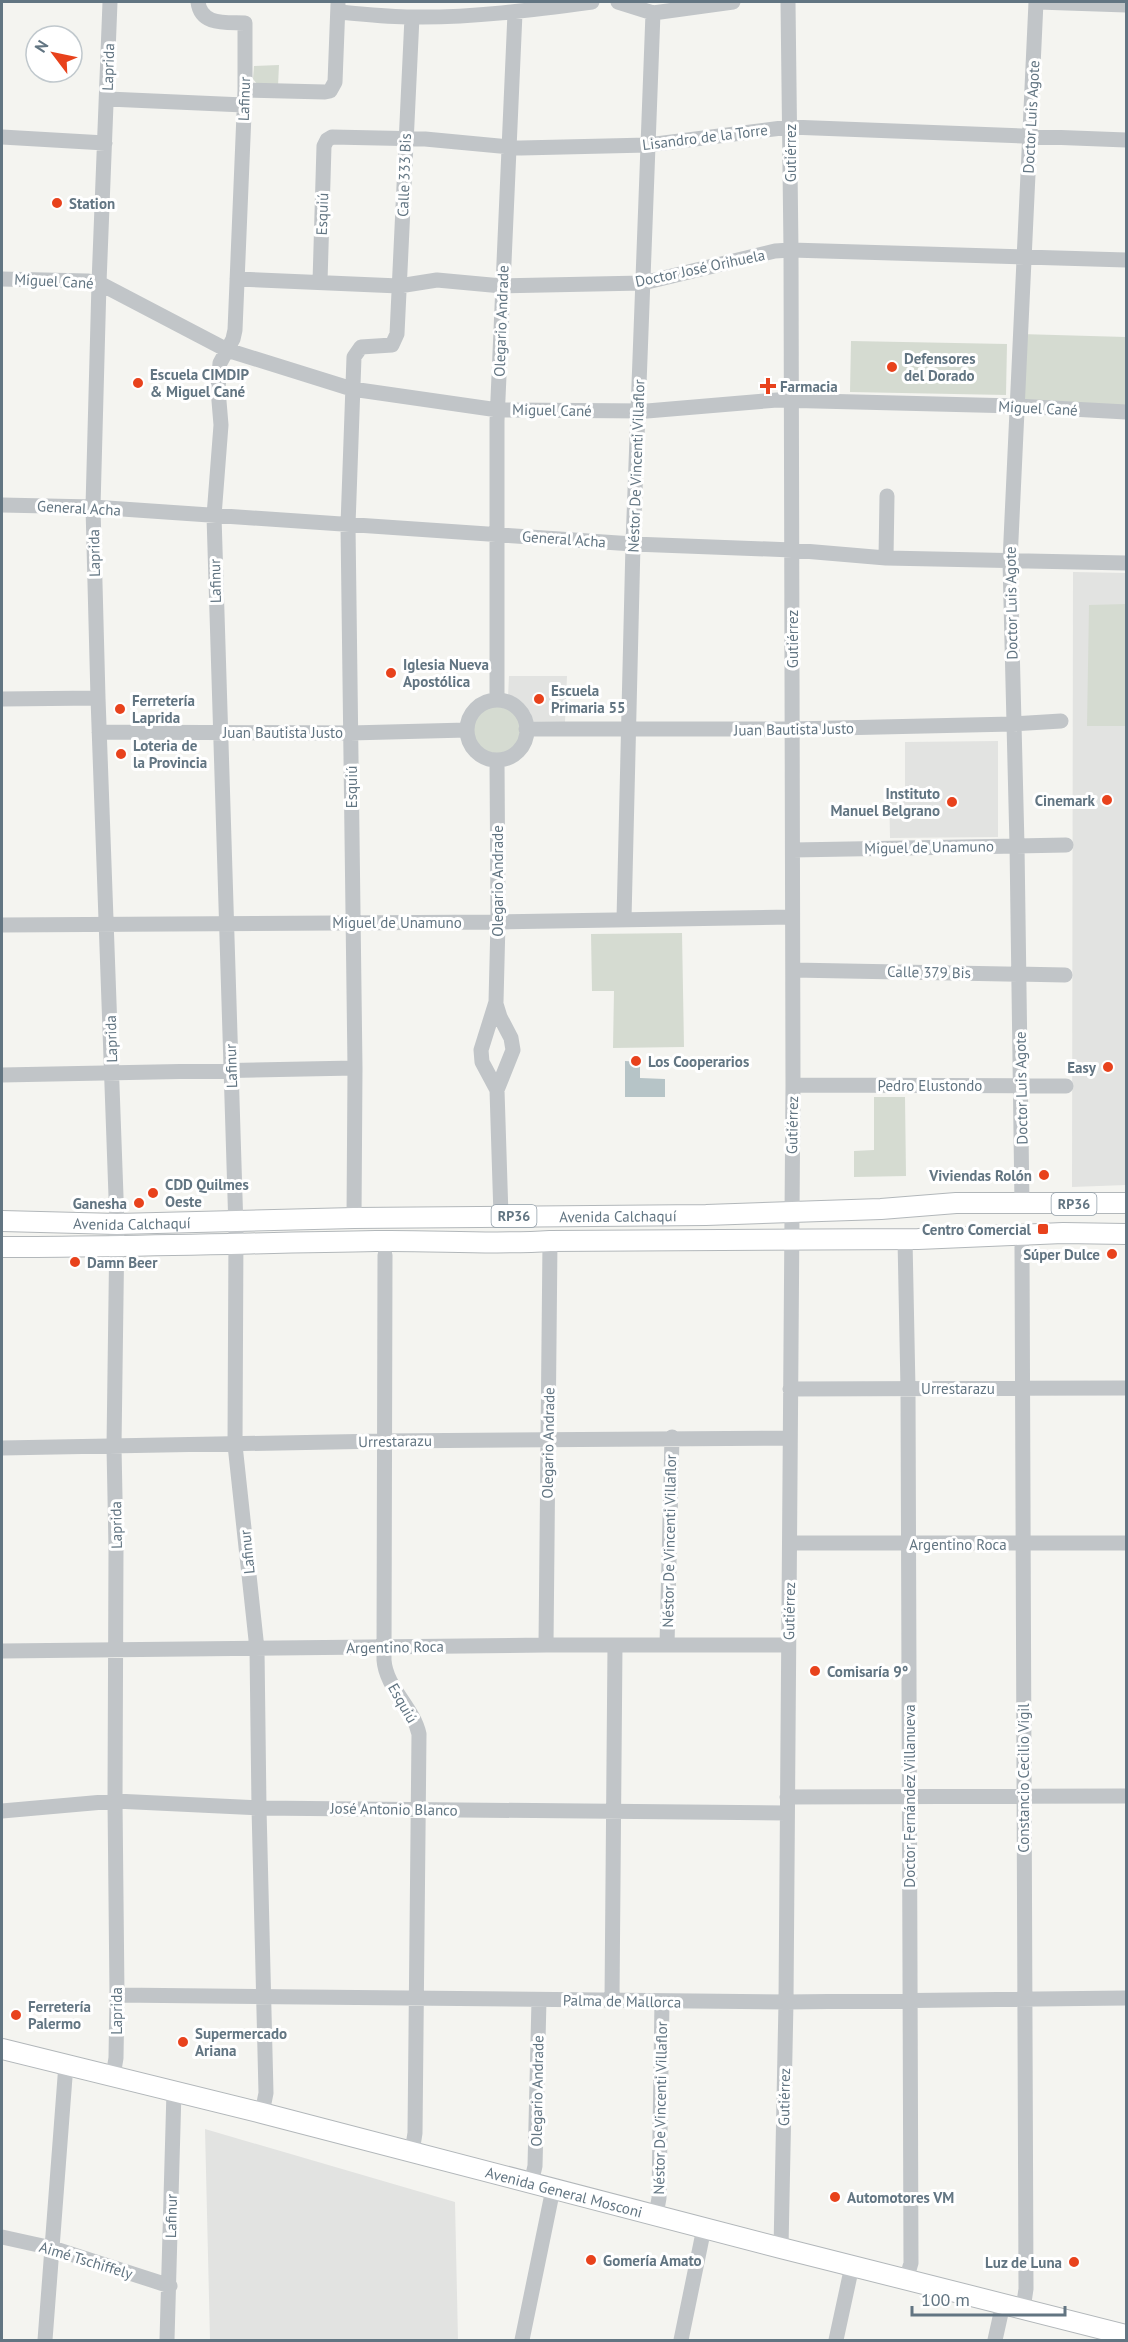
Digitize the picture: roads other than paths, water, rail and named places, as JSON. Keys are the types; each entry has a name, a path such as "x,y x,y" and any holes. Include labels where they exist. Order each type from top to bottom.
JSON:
{"main road":[{"name":"Avenida Calchaquí","path":"2,1221 117,1224 236,1220 791,1212 956,1203 1126,1203"},
{"name":"Avenida Calchaquí","path":"2,1247 383,1241 508,1244 550,1241 905,1239 1063,1233 1126,1234"},
{"name":"Avenida General Mosconi","path":"2,2049 262,2113 906,2280 1126,2334"}],"street":[{"name":"Laprida","path":"110,2 93,507 117,1224 114,1447 117,1995 116,2058 113,2076"},
{"path":"108,99 244,98 330,91 335,82 338,7 412,17 449,9 515,13 592,2"},
{"path":"618,2 653,13 733,2"},
{"name":"Gutiérrez","path":"782,2248 793,1085 791,250 788,2"},
{"path":"1037,2 1126,5"},
{"name":"Doctor Luis Agote","path":"1022,1204 1020,973 1010,561 1037,2"},
{"name":"Lafinur","path":"200,7 213,21 245,22 235,330 220,363 218,380 221,425 214,516 236,1220 235,1445 257,1649 263,1998 267,2093 262,2113"},
{"name":"Olegario Andrade","path":"496,700 498,410 515,13"},
{"name":"Néstor De Vincenti Villaflor","path":"624,919 627,731 637,412 653,13"},
{"name":"Calle 333 Bis","path":"354,357 361,347 393,345 397,334 412,17"},
{"name":"Lisandro de la Torre","path":"324,146 332,137 405,138 510,148 648,145 790,127 1126,140"},
{"path":"2,137 105,143"},
{"name":"Esquiú","path":"320,282 324,146"},
{"name":"Doctor José Orihuela","path":"237,279 399,286 437,280 502,286 643,283 791,250 1126,260"},
{"name":"Miguel Cané","path":"2,279 87,280 99,283 227,350 352,388 498,410 637,412 791,400 1016,406 1126,412"},
{"name":"Esquiú","path":"354,357 348,525 351,922 355,1068 354,1218"},
{"path":"886,558 887,496"},
{"name":"General Acha","path":"2,505 93,507 633,544 792,550 886,558 1126,563"},
{"path":"2,699 98,698"},
{"path":"496,700 514,706 525,720 526,729 525,739 514,754 497,760 488,759 472,748 467,730 472,713 479,706 496,700"},
{"name":"Juan Bautista Justo","path":"526,729 627,731 792,729 1062,721"},
{"name":"Juan Bautista Justo","path":"99,732 350,733 467,730"},
{"name":"Olegario Andrade","path":"497,760 496,1002 481,1050 482,1062 497,1090"},
{"name":"Miguel de Unamuno","path":"793,850 1066,845"},
{"name":"Miguel de Unamuno","path":"2,925 792,916"},
{"name":"Calle 379 Bis","path":"793,970 1065,975"},
{"name":"Olegario Andrade","path":"496,1002 500,1017 511,1038 513,1050 497,1090 501,1216"},
{"path":"2,1075 355,1068"},
{"name":"Pedro Elustondo","path":"793,1085 1066,1086"},
{"name":"Doctor Fernández Villanueva","path":"905,1239 908,1389 911,2263 906,2280"},
{"name":"Olegario Andrade","path":"546,1645 550,1241"},
{"name":"Constancio Cecilio Vigil","path":"1022,1247 1026,2289 1023,2309"},
{"name":"Esquiú","path":"385,1255 384,1647 386,1673 417,1727 415,2133 412,2152"},
{"name":"Urrestarazu","path":"790,1389 1126,1388"},
{"name":"Néstor De Vincenti Villaflor","path":"667,1644 672,1437"},
{"name":"Urrestarazu","path":"2,1448 672,1437 789,1438"},
{"name":"Argentino Roca","path":"790,1543 1126,1543"},
{"name":"Argentino Roca","path":"2,1651 667,1644 788,1645"},
{"path":"612,2000 615,1645"},
{"path":"787,1797 1126,1796"},
{"name":"José Antonio Blanco","path":"2,1810 115,1801 259,1808 787,1813"},
{"name":"Palma de Mallorca","path":"117,1995 786,2002 1126,1998"},
{"name":"Olegario Andrade","path":"531,2183 535,2166 539,2000"},
{"name":"Néstor De Vincenti Villaflor","path":"656,2215 659,2198 662,2001"},
{"path":"45,2340 66,2064"},
{"name":"Lafinur","path":"168,2340 174,2091"},
{"path":"522,2340 554,2188"},
{"path":"681,2340 704,2228"},
{"name":"Aimé Tschiffely","path":"2,2237 52,2247 170,2286"},
{"path":"836,2340 852,2266"},
{"path":"995,2340 1003,2304"}],"place":[{"name":"Station","path":"57,203"},
{"name":"Defensores del Dorado","path":"892,367"},
{"name":"Escuela CIMDIP & Miguel Cané","path":"138,383"},
{"name":"Farmacia","path":"768,386"},
{"name":"Iglesia Nueva Apostólica","path":"391,673"},
{"name":"Escuela Primaria 55","path":"539,699"},
{"name":"Ferretería Laprida","path":"120,709"},
{"name":"Loteria de la Provincia","path":"121,754"},
{"name":"Cinemark","path":"1107,800"},
{"name":"Instituto Manuel Belgrano","path":"952,802"},
{"name":"Los Cooperarios","path":"636,1061"},
{"name":"Easy","path":"1108,1067"},
{"name":"Viviendas Rolón","path":"1044,1175"},
{"name":"CDD Quilmes Oeste","path":"153,1193"},
{"name":"Ganesha","path":"139,1203"},
{"name":"Centro Comercial","path":"1043,1229"},
{"name":"Súper Dulce","path":"1112,1254"},
{"name":"Damn Beer","path":"75,1262"},
{"name":"Comisaría 9°","path":"815,1671"},
{"name":"Ferretería Palermo","path":"16,2015"},
{"name":"Supermercado Ariana","path":"183,2042"},
{"name":"Automotores VM","path":"835,2197"},
{"name":"Gomería Amato","path":"591,2260"},
{"name":"Luz de Luna","path":"1074,2262"}]}
